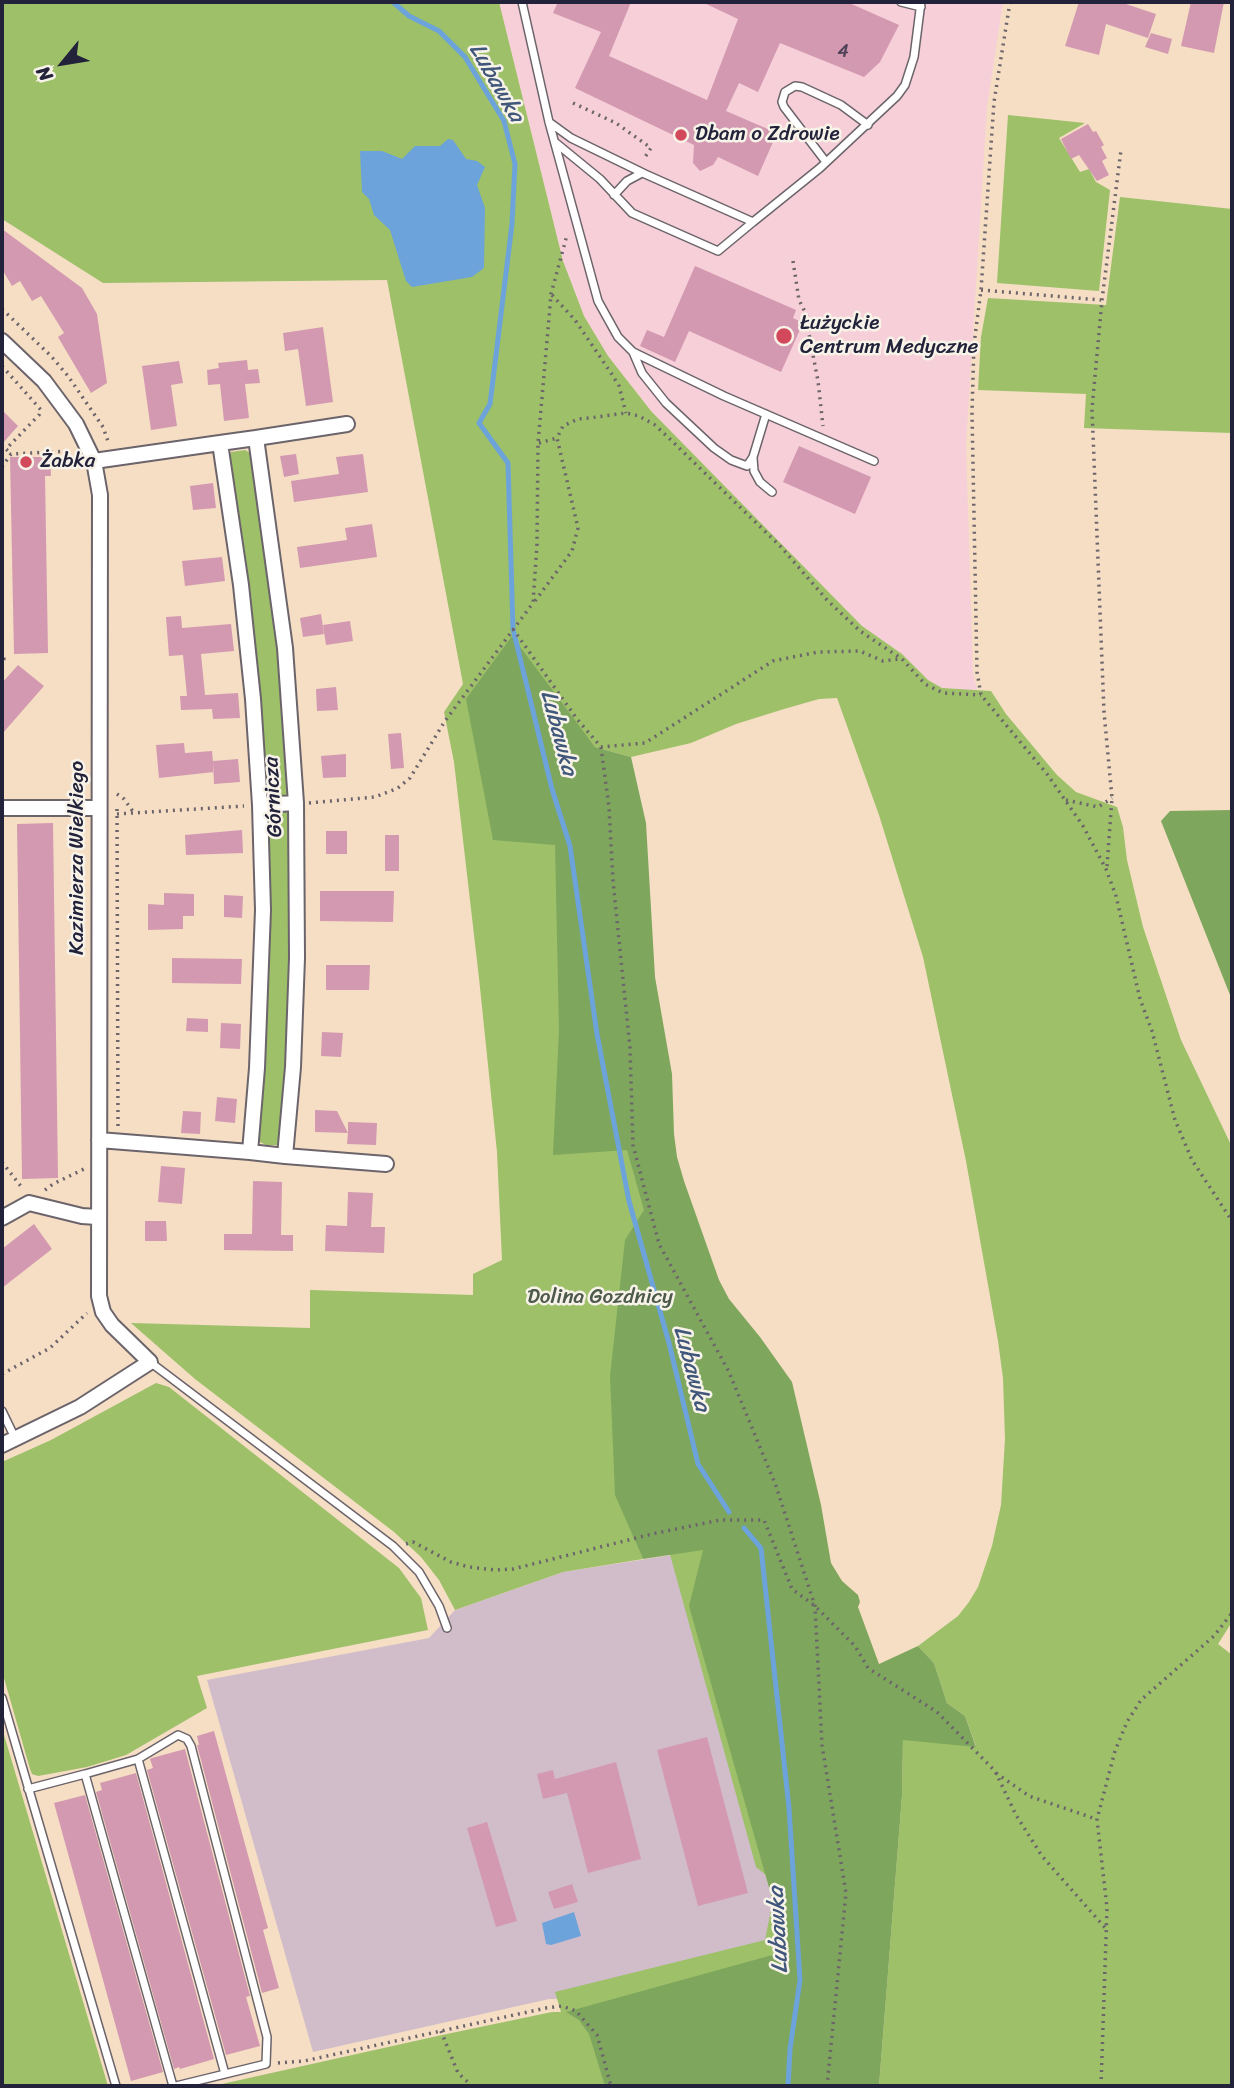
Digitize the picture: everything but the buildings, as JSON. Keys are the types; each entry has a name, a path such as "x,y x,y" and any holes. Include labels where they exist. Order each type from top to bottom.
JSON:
{"street":[{"name":"Kazimierza Wielkiego","path":"2,341 44,381 76,424 93,461 100,495 97,1217 100,1299 103,1312 112,1325 150,1362"},
{"path":"93,461 347,424"},
{"name":"Górnicza","path":"256,438 285,648 296,803 297,958 293,1067 285,1156"},
{"name":"Górnicza","path":"220,443 241,585 253,699 260,805 262,936 257,1068 250,1152"},
{"path":"260,805 296,803"},
{"path":"2,808 99,808"},
{"path":"99,1139 386,1164"},
{"path":"2,1218 29,1203 97,1217"},
{"path":"8,1442 80,1407 150,1362"}],"lane":[{"path":"522,2 549,122 598,301 618,337 633,352 874,461"},
{"path":"555,143 600,179 627,209 718,251 868,125 905,85 914,57 921,4 901,2"},
{"path":"826,162 783,107 785,92 795,86 802,87 841,105 868,125"},
{"path":"549,122 571,138 639,172 753,222"},
{"path":"614,195 639,172"},
{"path":"633,352 636,362 652,387 731,460 747,466 753,457 766,414"},
{"path":"753,457 754,471 760,482 772,492"},
{"path":"150,1362 393,1546 418,1572 439,1606 447,1628"},
{"path":"2,1411 8,1442"},
{"path":"2,1698 116,2086"},
{"path":"28,1788 138,1759 177,1735 187,1739 265,2028 268,2045 266,2064 175,2086 85,1774"},
{"path":"138,1759 225,2074"}],"path":[{"path":"1010,2 994,102 981,290 974,344 972,412 975,617 977,672 981,695 1065,799 1106,869 1116,896 1140,999 1152,1031 1178,1130 1192,1160 1232,1221"},
{"path":"573,103 616,123 651,148 639,172"},
{"path":"1106,869 1112,798 1104,712 1092,409 1102,300 1121,150"},
{"path":"533,603 537,544 538,443 551,294 570,226"},
{"path":"793,261 799,300 809,320 808,334 822,407 823,439"},
{"path":"981,290 1102,300"},
{"path":"551,294 575,320 611,373 619,386 626,413"},
{"path":"2,309 51,356 78,390 103,426 111,458"},
{"path":"2,366 41,410 6,449 11,454 71,451"},
{"path":"296,803 375,797 398,788 410,778 445,721 572,551 578,527 557,438 563,426 578,419 626,413 639,416 655,425 781,547 827,600 860,631 902,659 925,684 943,693 981,695"},
{"path":"538,443 557,438"},
{"path":"2,467 11,454"},
{"path":"513,629 577,719 601,747 609,807 613,881 630,1048 634,1145 659,1244 729,1372 776,1486 815,1606 822,1745 846,1893 827,2086"},
{"path":"2,651 2,662"},
{"path":"601,747 645,743 773,662 818,652 860,651 883,661 902,659"},
{"path":"117,794 134,813"},
{"path":"1065,799 1098,807 1112,798"},
{"path":"117,814 260,805"},
{"path":"2,1162 22,1187 29,1203 53,1184 89,1167"},
{"path":"2,1374 50,1348 100,1299"},
{"path":"393,1546 413,1542 451,1562 469,1567 513,1569 720,1520 764,1520 792,1589 815,1606 855,1646 868,1668 937,1712 995,1772 1029,1796 1097,1819"},
{"path":"1101,2086 1107,1930 1103,1860 1097,1819 1115,1751 1141,1700 1214,1636 1232,1613"},
{"path":"995,1772 1016,1815 1042,1856 1107,1930"},
{"path":"266,2064 304,2061 562,2006 576,2011 597,2035 611,2086"},
{"path":"440,2031 458,2073 472,2086"}],"shaded area":[{"name":"Łużyckie Centrum Medyczne","path":"499,2 1003,2 987,107 966,445 973,672 977,691 942,688 928,680 902,654 862,626 651,411 608,356 584,316 563,261"},
{"path":"704,1550 689,1606 787,1951 568,1999 549,1999 313,2052 207,1680 429,1638 455,1610 563,1572"}],"green space":[{"path":"2,2 499,2 563,261 584,316 608,356 651,411 862,626 902,654 928,680 942,688 991,691 1006,714 1057,775 1076,792 1117,807 1143,927 1181,1040 1232,1147 1232,1622 1218,1644 1232,1655 1232,2086 879,2086 902,1796 903,1739 976,1746 965,1716 947,1703 934,1663 918,1646 958,1616 978,1587 992,1546 1001,1505 1005,1439 1003,1378 998,1341 966,1161 923,957 879,815 837,698 819,699 784,709 736,724 691,743 631,757 595,747 586,736 650,1020 843,2086 213,2086 442,2035 561,2012 555,1992 765,1940 771,1910 792,1896 756,1867 666,1540 616,1495 643,1559 563,1572 455,1610 439,1580 421,1557 394,1532 195,1379 131,1323 310,1328 310,1290 473,1295 473,1274 502,1260 497,1152 479,978 454,762 444,712 463,684 387,280 103,283 2,219"},
{"path":"1008,115 1085,123 1059,138 1080,172 1089,169 1096,182 1110,190 1099,291 997,283"},
{"path":"1120,197 1232,209 1232,433 1084,428 1086,394 978,390 981,337 988,298 1106,305"},
{"path":"245,450 252,454 277,640 289,793 287,797 269,798 265,791 248,591 229,460 231,452"},
{"name":"Dolina Gozdnicy","path":"512,636 595,747 631,757 646,823 655,977 672,1074 677,1157 684,1181 719,1280 729,1299 792,1382 821,1505 831,1563 842,1581 858,1595 858,1607 879,1664 918,1646 934,1663 947,1703 965,1716 976,1747 903,1740 902,1796 879,2086 605,2086 589,2034 579,2020 566,2012 787,1951 689,1606 703,1550 643,1559 615,1495 610,1376 625,1240 644,1210 627,1150 553,1155 559,1030 555,845 493,840 466,699"},
{"path":"1232,810 1232,1000 1161,821 1170,811"},
{"path":"285,811 289,815 292,872 289,1028 281,1141 278,1145 266,1145 258,1141 267,995 267,820 273,812"},
{"path":"156,1383 169,1387 399,1568 421,1598 428,1630 197,1676 207,1708 126,1755 87,1767 38,1776 32,1774 30,1769 2,1671 2,1462 51,1440"},
{"path":"2,1728 40,1856 108,2086 2,2086"}],"water":[{"path":"448,139 453,140 466,159 477,161 485,167 477,185 485,208 484,268 472,277 412,287 406,281 390,230 374,215 369,199 362,192 360,151 382,151 402,159 415,146 440,146"},
{"path":"574,1912 581,1936 546,1944 542,1923"}],"waterway":[{"name":"Lubawka","path":"393,2 409,16 439,31 465,57 504,121 515,164 512,224 490,404 479,423 508,463 513,629 552,789 570,846 597,1034 629,1201 669,1343 698,1464 729,1512"},
{"name":"Lubawka","path":"744,1528 761,1548 789,1808 800,1980 790,2049 788,2086"}],"place":[{"name":"Dbam o Zdrowie","path":"681,135"},
{"name":"Łużyckie Centrum Medyczne","path":"784,336"},
{"name":"Żabka","path":"26,462"}]}
